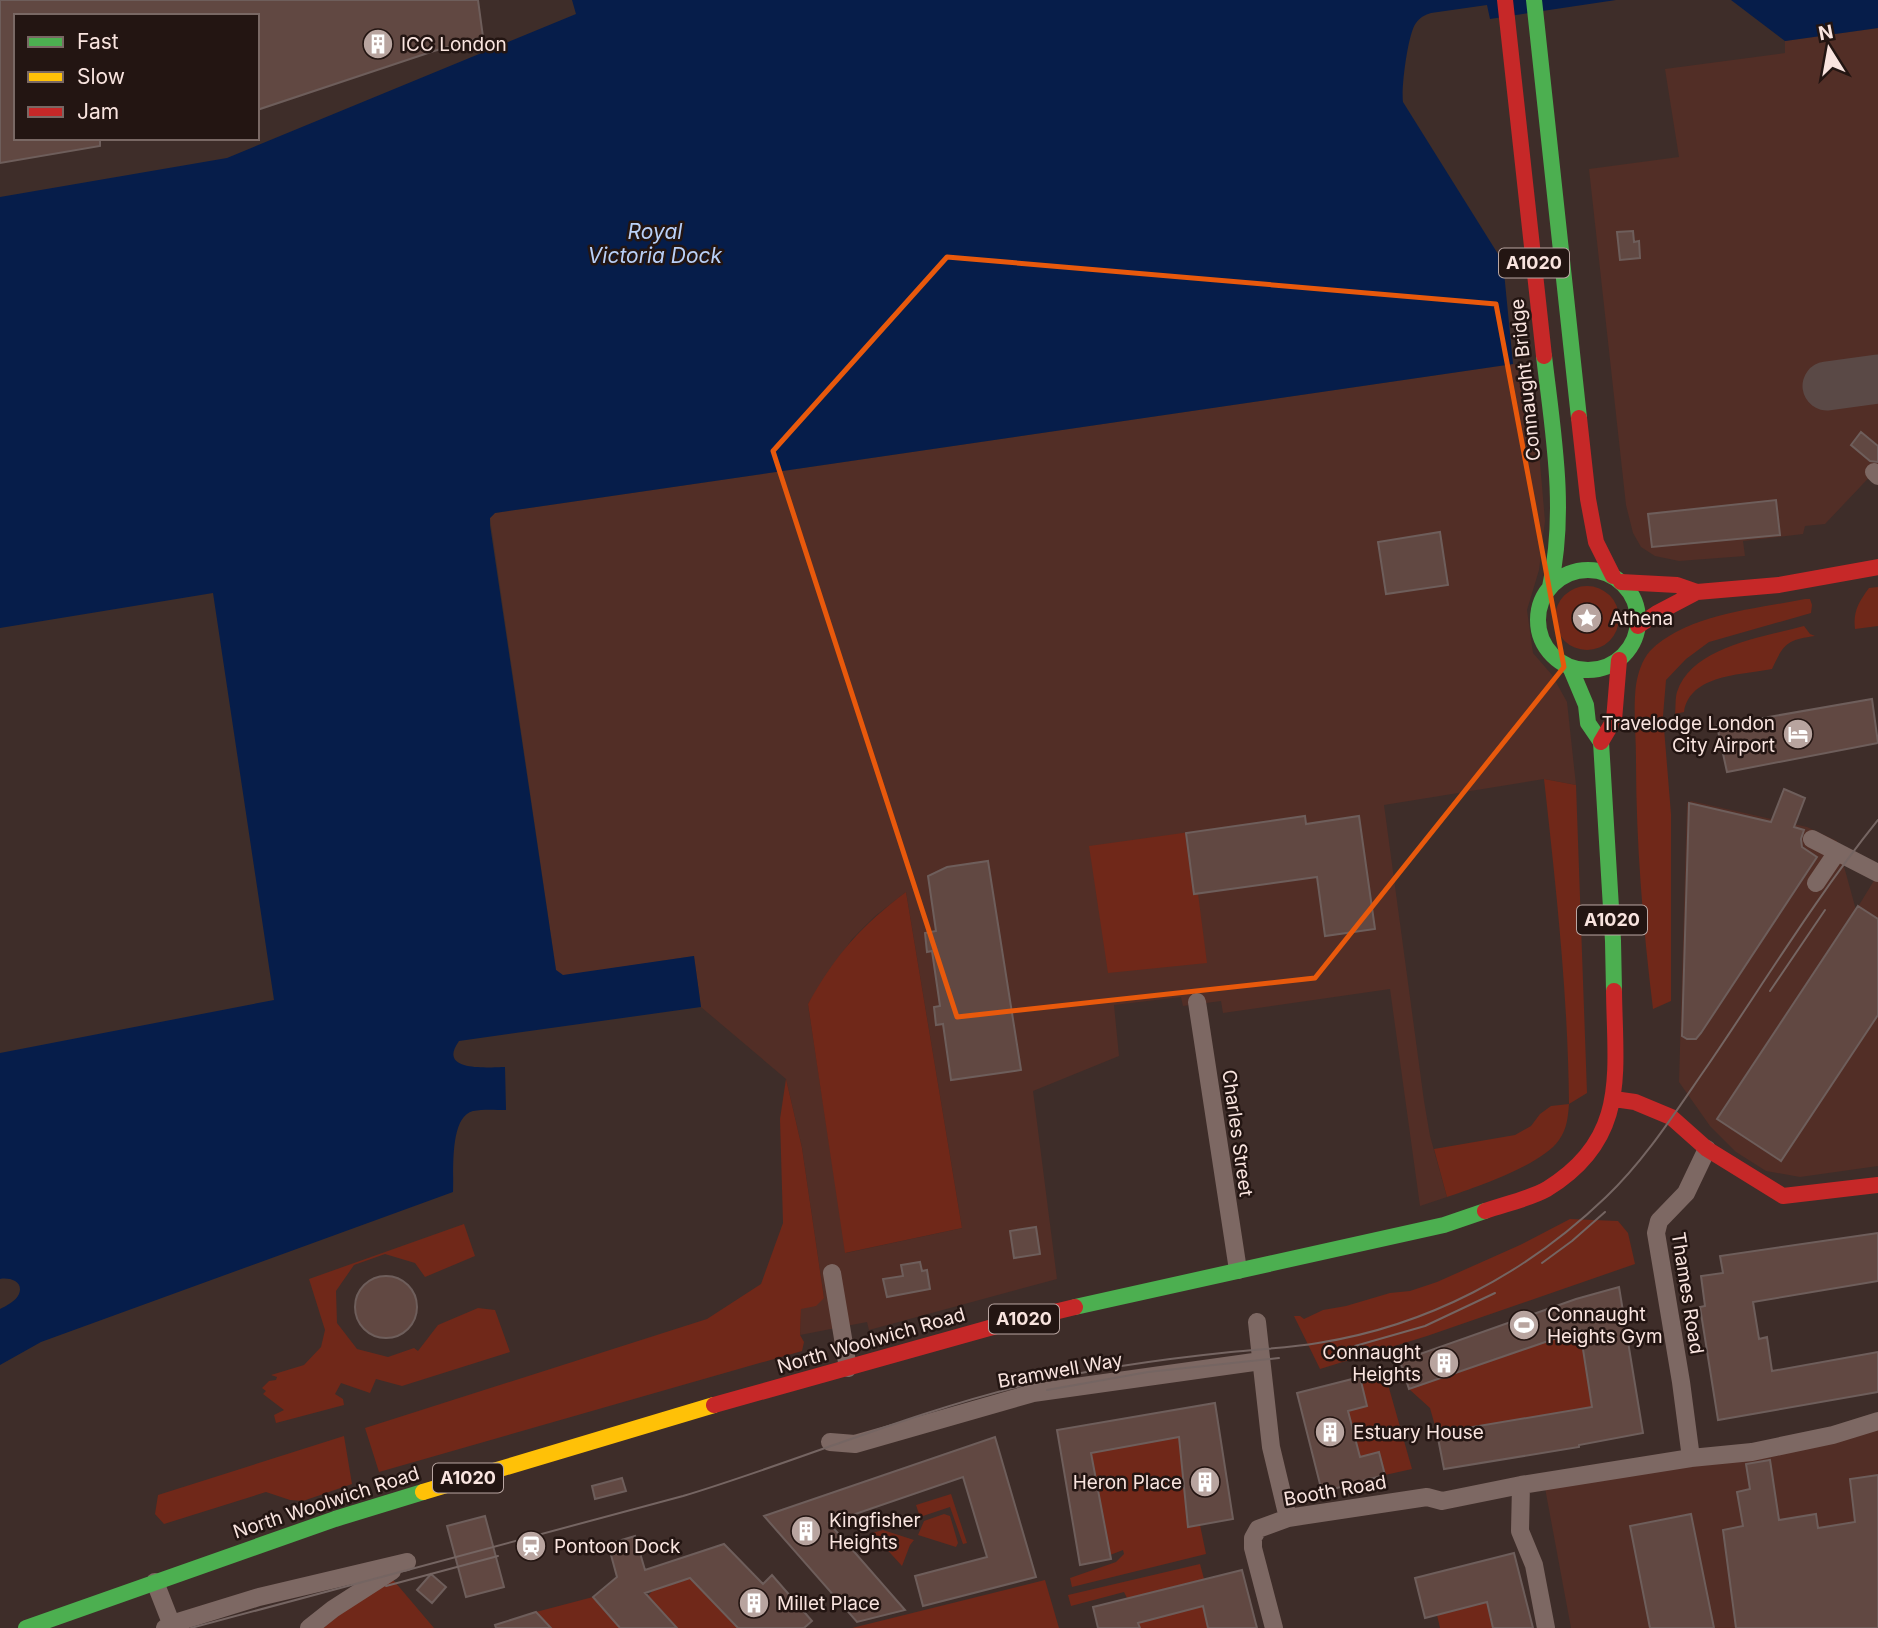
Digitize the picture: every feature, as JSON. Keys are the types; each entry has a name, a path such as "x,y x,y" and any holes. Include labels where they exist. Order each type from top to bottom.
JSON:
{"main road":[{"name":"Connaught Bridge","path":"1505,0 1551,410 1560,533 1550,587"},
{"name":"A1020","path":"1534,0 1592,526 1600,553 1635,600 1639,616 1634,638 1619,660 1614,720 1601,741"},
{"path":"1638,626 1697,592 1779,585 1878,567"},
{"path":"1550,587 1560,578 1586,569 1600,571 1617,579 1656,586 1677,585 1697,592"},
{"name":"A1020","path":"1550,587 1540,603 1538,622 1542,641 1554,657 1570,667 1586,705 1588,723 1601,741 1613,941 1616,1079 1614,1100"},
{"path":"1570,667 1587,670 1604,668 1619,660"},
{"path":"1614,1100 1635,1102 1671,1117 1707,1149 1783,1196 1878,1185"},
{"name":"North Woolwich Road","path":"26,1628 374,1507 660,1420 1000,1325 1444,1226 1545,1190 1570,1172 1587,1156 1609,1119 1614,1100"}],"street":[{"path":"1812,839 1878,873"},
{"path":"1816,883 1837,852"},
{"name":"Charles Street","path":"1197,1002 1238,1270"},
{"name":"Thames Road","path":"1691,1458 1656,1233 1659,1221 1686,1193 1707,1149"},
{"path":"832,1273 848,1368"},
{"path":"1257,1322 1271,1447 1288,1518"},
{"name":"Bramwell Way","path":"830,1442 855,1444 1033,1393 1261,1369"},
{"path":"1546,1628 1534,1565 1520,1531 1521,1485 1691,1458 1752,1452 1878,1421"},
{"name":"Booth Road","path":"1274,1628 1253,1548 1253,1538 1258,1529 1288,1518 1427,1497 1442,1501 1521,1485"},
{"path":"155,1582 170,1627 259,1597 407,1562 333,1609 309,1628"}],"highlighted area":[{"path":"947,257 1496,304 1564,667 1315,978 957,1017 773,451"}],"shaded area":[{"path":"1878,28 1878,468 1825,524 1805,526 1803,534 1743,541 1745,556 1679,561 1655,556 1641,547 1633,533 1626,505 1589,169 1679,157 1665,69 1785,53 1785,41"},
{"path":"1513,364 1532,370 1545,521 1539,570 1527,610 1533,653 1552,675 1567,702 1576,785 1544,779 1384,805 1424,1101 1430,1136 1447,1197 1420,1206 1390,989 1223,1013 1221,1001 1183,1006 1181,997 1114,1005 1119,1056 1033,1091 1057,1279 869,1330 867,1322 800,1335 801,1308 824,1298 802,1148 786,1079 701,1007 694,956 563,976 556,970 490,518 495,513","holes":["906,892 962,1228 846,1253 808,1004 852,939 874,917"]},
{"path":"1587,586 1599,588 1610,595 1617,606 1617,630 1610,641 1599,648 1587,650 1575,648 1564,641 1557,630 1555,618 1557,606 1564,595 1575,588"},
{"path":"1878,587 1878,626 1855,629 1859,603 1869,588"},
{"path":"1810,599 1811,613 1709,642 1686,659 1666,680 1663,716 1671,814 1671,1001 1653,1009 1637,822 1635,703 1641,667 1650,651 1665,639 1702,621"},
{"path":"1804,626 1815,636 1788,644 1772,669 1719,678 1707,683 1688,699 1684,712 1675,714 1677,692 1685,676 1698,664 1731,646"},
{"path":"1544,779 1576,785 1587,1093 1569,1104 1564,982"},
{"path":"1691,801 1807,827 1837,841 1856,910 1878,874 1878,1166 1800,1177 1766,1171 1736,1152 1710,1126 1679,1082 1687,803"},
{"path":"1190,832 1207,963 1108,973 1089,846"},
{"path":"906,892 962,1228 845,1253 808,1004 829,970 851,942"},
{"path":"786,1079 802,1148 824,1298 816,1306 801,1309 800,1335 804,1342 802,1351 379,1472 365,1428 707,1319 761,1284 783,1223 780,1119"},
{"path":"1569,1104 1564,1132 1550,1149 1508,1174 1447,1197 1434,1149 1515,1135 1531,1126 1540,1114 1551,1106"},
{"path":"1570,1219 1618,1221 1628,1233 1635,1264 1427,1336 1320,1369 1294,1316 1304,1319 1323,1310 1390,1293 1410,1291 1437,1282"},
{"path":"464,1224 475,1256 425,1277 415,1263 385,1254 354,1265 336,1291 337,1323 357,1349 388,1357 414,1348 418,1351 438,1325 478,1308 495,1310 510,1352 402,1386 376,1379 370,1393 341,1383 335,1394 343,1399 344,1405 276,1423 274,1415 284,1410 263,1394 266,1391 262,1388 269,1381 276,1380 277,1377 271,1375 304,1365 321,1347 325,1330 309,1279"},
{"path":"1580,1330 1597,1438 1572,1410 1437,1433 1430,1408 1409,1389"},
{"path":"1385,1374 1412,1469 1385,1475 1379,1453 1360,1457 1348,1411 1367,1406 1360,1377"},
{"path":"1878,1422 1878,1628 1571,1628 1545,1488"},
{"path":"344,1436 352,1484 303,1501 290,1500 266,1492 164,1524 155,1514 158,1495"},
{"path":"1179,1437 1188,1527 1200,1525 1206,1554 1072,1587 1070,1578 1116,1562 1124,1554 1123,1550 1110,1555 1091,1453"},
{"path":"951,1494 967,1543 963,1544 950,1507 920,1517 916,1505"},
{"path":"944,1514 950,1516 958,1543 956,1547 918,1535 924,1521"},
{"path":"883,1530 914,1540 902,1566 872,1533"},
{"path":"1200,1564 1204,1579 1127,1598 1124,1592 1071,1606 1068,1595"},
{"path":"389,1575 434,1628 323,1628"},
{"path":"690,1578 738,1628 677,1628 648,1596 653,1590"},
{"path":"1045,1580 1059,1628 852,1628"},
{"path":"593,1597 620,1628 551,1628 536,1612"},
{"path":"1487,1602 1493,1628 1440,1628 1437,1615"},
{"path":"1203,1606 1208,1628 1140,1628 1138,1623"}],"water":[{"name":"Royal Victoria Dock","path":"572,0 1616,0 1490,19 1487,5 1431,13 1418,21 1410,38 1404,73 1403,102 1503,262 1513,364 495,513 490,518 490,525 556,970 563,975 694,956 701,1007 459,1041 454,1051 454,1059 459,1063 478,1067 505,1067 506,1110 473,1111 465,1115 456,1134 454,1146 453,1192 41,1342 0,1365 0,1309 16,1299 20,1290 15,1281 0,1279 0,1053 274,1000 213,593 0,628 0,197 227,158 576,14"},
{"path":"1731,0 1878,0 1878,28 1785,41"}],"building":[{"path":"0,0 478,0 483,37 259,109 259,14 14,14 14,140 100,140 100,146 0,163"},
{"path":"1633,231 1634,242 1639,241 1640,258 1620,260 1617,232"},
{"path":"1861,432 1878,446 1878,462 1870,461 1851,445"},
{"path":"1776,500 1780,535 1652,547 1648,514"},
{"path":"1440,532 1448,585 1386,594 1378,542"},
{"name":"Travelodge London City Airport","path":"1872,699 1878,743 1727,772 1717,726"},
{"path":"1784,789 1805,798 1794,827 1804,830 1802,847 1817,857 1701,1033 1696,1039 1687,1039 1682,1036 1689,803 1771,822"},
{"path":"1305,816 1306,824 1359,816 1375,929 1325,936 1317,877 1194,894 1186,833"},
{"path":"988,861 1021,1070 951,1080 943,1024 936,1025 934,1007 940,1006 932,951 927,952 925,933 936,931 928,876 947,867"},
{"path":"1858,906 1878,919 1878,1015 1781,1161 1717,1119"},
{"path":"1036,1227 1040,1254 1014,1258 1010,1231"},
{"path":"1878,1233 1878,1281 1753,1302 1759,1339 1767,1337 1772,1371 1878,1352 1878,1392 1718,1420 1700,1307 1705,1306 1701,1276 1723,1273 1720,1256"},
{"path":"920,1262 922,1271 927,1270 930,1289 887,1297 883,1279 903,1276 901,1265"},
{"path":"386,1276 408,1285 417,1307 408,1329 386,1338 364,1329 355,1307 364,1285"},
{"name":"Connaught Heights","path":"1619,1287 1643,1433 1579,1447 1444,1469 1437,1433 1592,1407 1580,1330 1409,1389 1400,1361 1576,1299"},
{"name":"Estuary House","path":"1360,1377 1367,1406 1348,1411 1360,1457 1379,1452 1385,1475 1322,1492 1297,1393"},
{"name":"Heron Place","path":"1215,1403 1233,1519 1188,1527 1179,1437 1091,1453 1111,1559 1080,1565 1057,1430"},
{"name":"Kingfisher Heights","path":"995,1437 1036,1577 923,1606 915,1576 987,1557 963,1477 829,1523 905,1610 857,1622 764,1516"},
{"path":"1770,1460 1779,1520 1816,1514 1818,1528 1855,1522 1850,1479 1878,1475 1878,1628 1736,1628 1723,1530 1743,1526 1737,1492 1750,1489 1746,1464"},
{"path":"622,1478 626,1491 595,1499 592,1486"},
{"path":"1691,1514 1714,1628 1650,1628 1630,1526"},
{"path":"485,1516 504,1587 466,1597 447,1526"},
{"path":"635,1536 645,1570 724,1544 763,1584 772,1575 812,1621 804,1628 738,1628 690,1578 645,1593 677,1628 620,1628 593,1597 617,1577 608,1544"},
{"path":"1514,1553 1533,1628 1493,1628 1487,1602 1425,1618 1415,1578"},
{"path":"1242,1570 1257,1628 1208,1628 1203,1606 1138,1623 1140,1628 1098,1628 1093,1607"},
{"path":"431,1574 446,1587 432,1603 417,1590"},
{"path":"536,1612 551,1628 496,1628 495,1625"}],"taxiway":[{"path":"1827,386 1878,379"}],"tram line":[{"path":"191,1628 683,1496 985,1395 1104,1369 1307,1345 1358,1335 1436,1310 1508,1273 1543,1250 1575,1225 1621,1182 1660,1134 1833,879 1878,820"},
{"path":"1770,991 1825,910"},
{"path":"1542,1263 1605,1212"},
{"path":"1355,1346 1425,1326 1495,1293"},
{"path":"1047,1390 1148,1372 1279,1358"},
{"path":"386,1586 498,1556"}],"traffic: fast":[{"path":"1534,0 1579,418"},
{"path":"1544,356 1558,500 1558,529 1550,587"},
{"path":"1588,570 1616,578 1630,592 1638,620 1630,648 1616,662 1588,670 1560,662 1546,648 1538,620 1546,592 1560,578 1588,570"},
{"path":"1570,667 1586,705 1588,723 1601,742 1614,991"},
{"path":"1075,1307 1444,1225 1485,1211"},
{"path":"26,1628 335,1519 423,1492"}],"traffic: slow":[{"path":"423,1492 714,1405"}],"traffic: jam":[{"path":"1505,0 1544,356"},
{"path":"1579,418 1596,542 1613,576"},
{"path":"1621,582 1677,585 1697,592 1779,585 1878,567"},
{"path":"1638,626 1697,592"},
{"path":"1601,742 1614,720 1619,660"},
{"path":"1485,1211 1547,1189 1573,1170 1592,1148 1604,1126 1612,1102 1615,1076 1614,991"},
{"path":"1614,1099 1635,1102 1671,1117 1707,1149 1783,1196 1878,1185"},
{"path":"714,1405 1000,1325 1075,1307"}],"place":[{"name":"ICC London","path":"378,44"},
{"name":"Athena","path":"1587,618"},
{"name":"Travelodge London City Airport","path":"1798,734"},
{"name":"Connaught Heights Gym","path":"1524,1325"},
{"name":"Connaught Heights","path":"1444,1363"},
{"name":"Estuary House","path":"1330,1432"},
{"name":"Heron Place","path":"1205,1482"},
{"name":"Kingfisher Heights","path":"806,1531"},
{"name":"Pontoon Dock","path":"531,1546"},
{"name":"Millet Place","path":"754,1603"}]}
